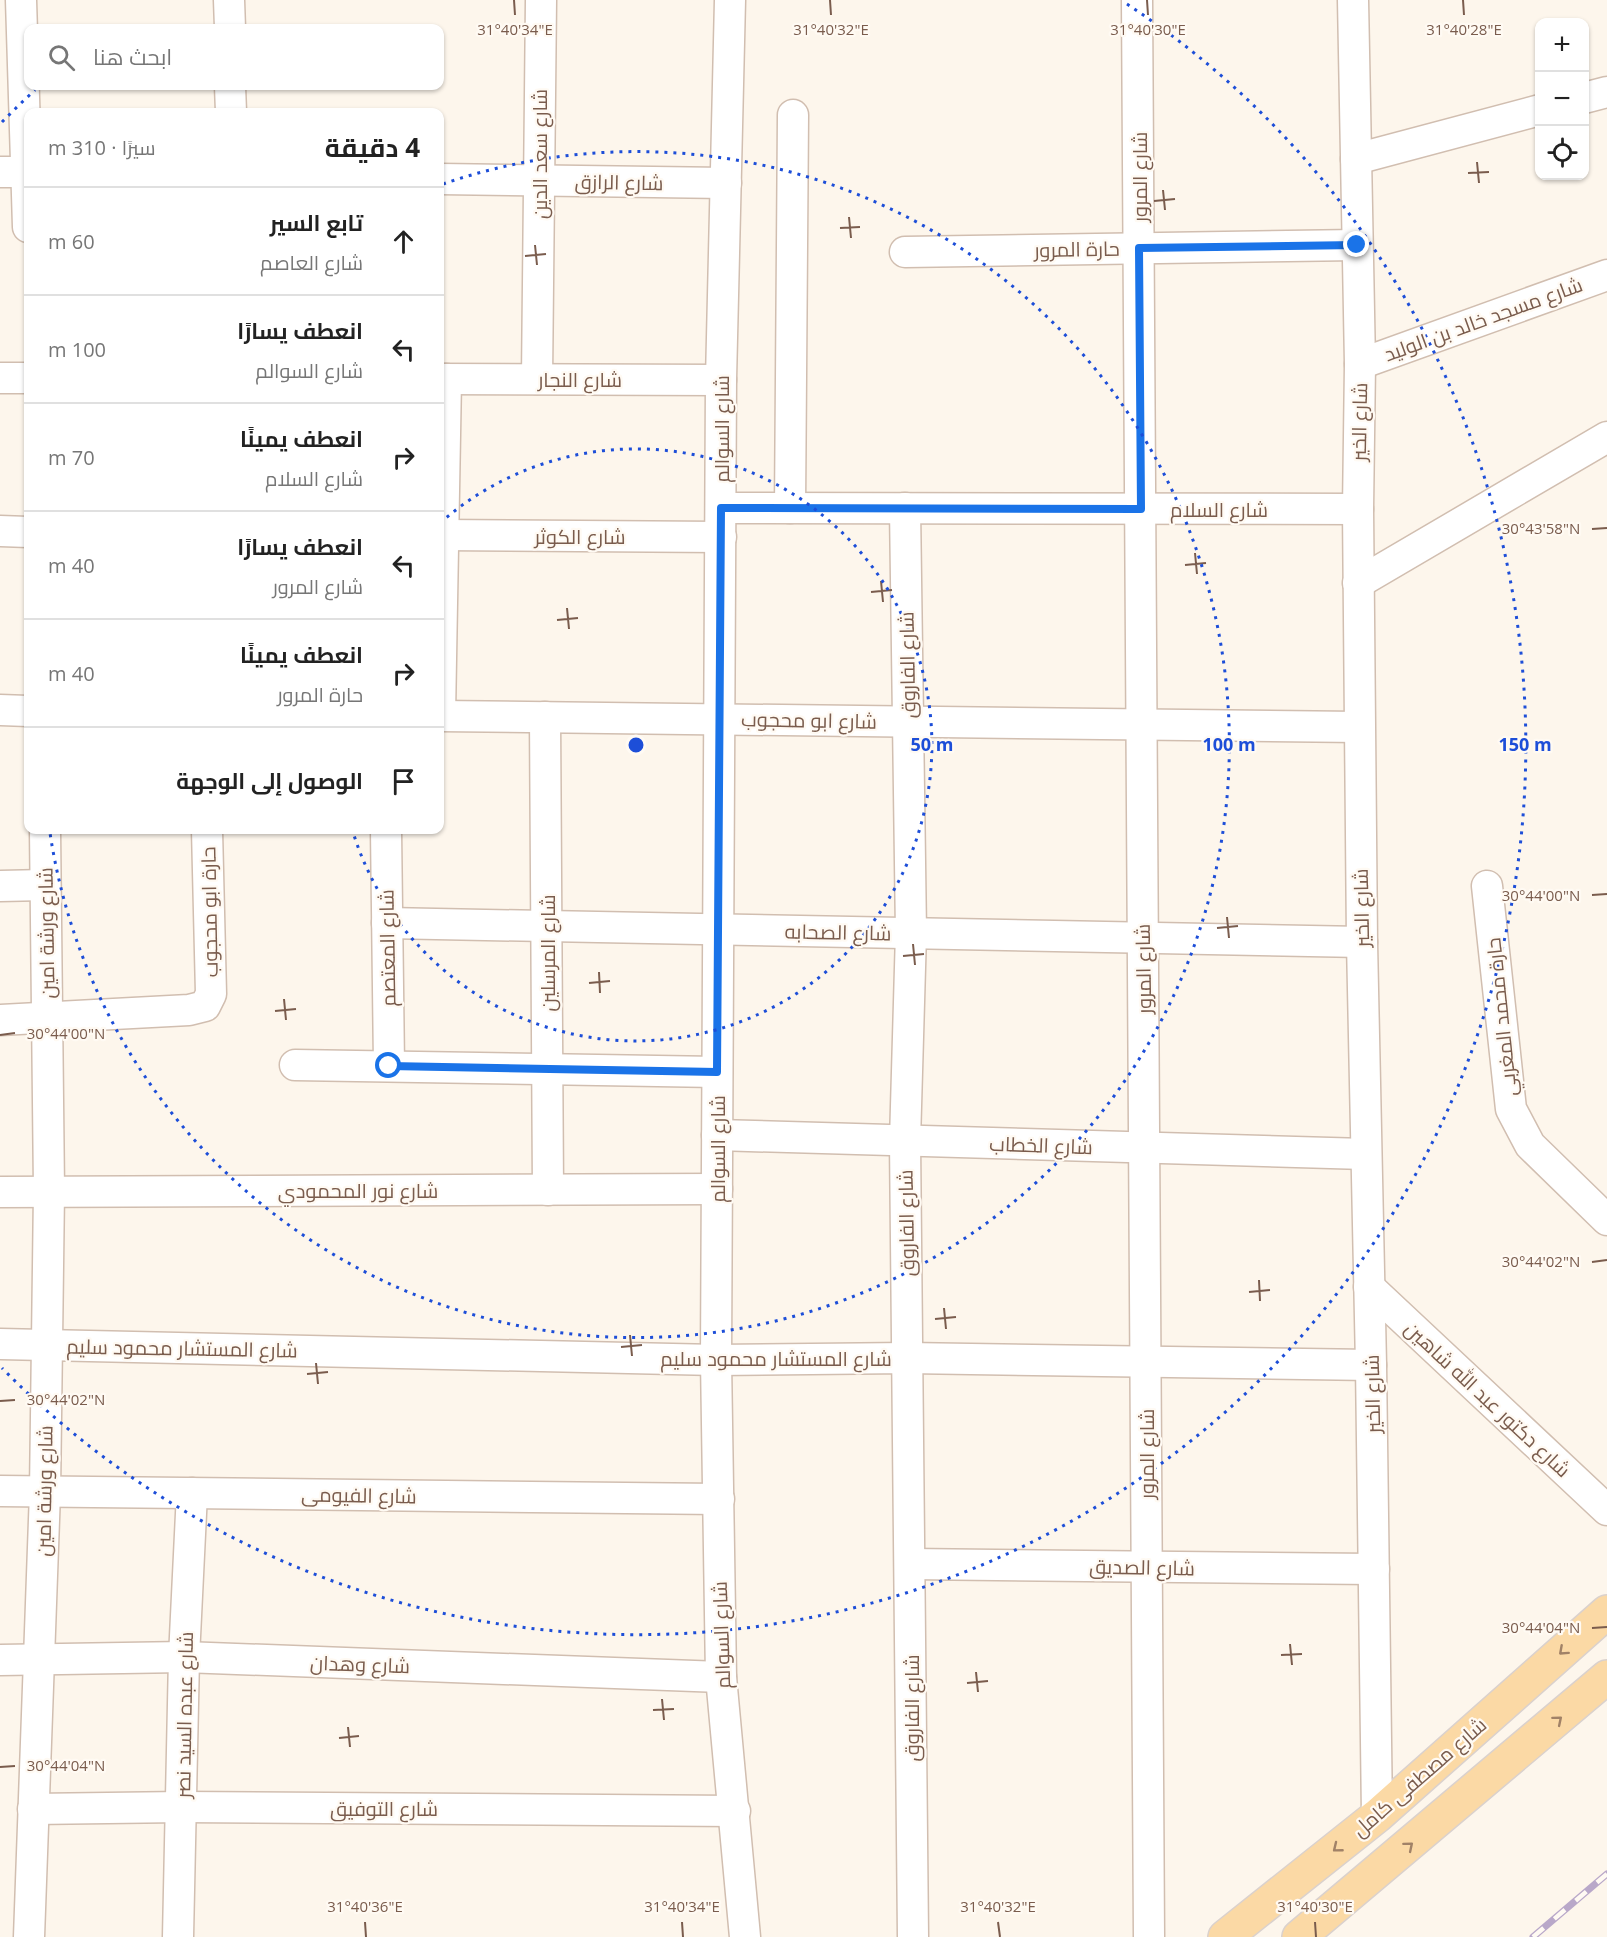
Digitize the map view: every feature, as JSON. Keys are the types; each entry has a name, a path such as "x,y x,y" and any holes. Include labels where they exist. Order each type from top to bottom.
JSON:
{"main road":[{"name":"شارع مصطفى كامل","path":"1225,1937 1377,1816 1607,1612"},
{"path":"1299,1937 1607,1677"}],"street":[{"path":"21,0 18,172 24,205"},
{"path":"229,0 230,24"},
{"name":"شارع سعد الدين","path":"537,379 540,0"},
{"name":"شارع السوالم","path":"730,0 721,380 716,1360 721,1677 745,1937"},
{"name":"شارع المرور","path":"1137,0 1149,1937"},
{"name":"شارع الخير","path":"1353,0 1360,364 1359,727 1377,1816"},
{"path":"230,90 231,108"},
{"path":"1589,97 1607,92"},
{"path":"1356,159 1535,111"},
{"path":"790,508 793,115"},
{"name":"شارع الرازق","path":"444,179 726,183"},
{"name":"حارة المرور","path":"905,252 1357,245"},
{"name":"شارع مسجد خالد بن الوليد","path":"1360,364 1607,275"},
{"path":"0,378 24,378"},
{"name":"شارع النجار","path":"444,379 721,380"},
{"path":"1358,583 1607,437"},
{"name":"شارع السلام","path":"721,508 1358,509"},
{"name":"شارع الفاروق","path":"905,508 911,933 905,1141 913,1937"},
{"path":"0,531 24,532"},
{"name":"شارع الكوثر","path":"444,535 721,537"},
{"path":"0,710 24,711"},
{"name":"شارع ابو محجوب","path":"444,715 1359,727"},
{"name":"شارع المرسلين","path":"545,717 548,1190"},
{"name":"شارع ورشة امين","path":"29,1937 45,1492 49,1191 45,834"},
{"name":"حارة ابو محجوب","path":"46,1017 189,1010 204,1006 212,994 207,834"},
{"name":"شارع المعتصم","path":"386,834 389,1066"},
{"path":"0,886 45,885"},
{"name":"حارة محمد المغربي","path":"1487,886 1511,1109 1530,1145 1607,1220"},
{"name":"شارع الصحابه","path":"387,923 1362,942"},
{"path":"0,1020 46,1017"},
{"path":"295,1065 717,1072"},
{"name":"شارع الخطاب","path":"717,1135 1365,1154"},
{"name":"شارع نور المحمودي","path":"0,1192 717,1189"},
{"name":"شارع دكتور عبد الله شاهين","path":"1369,1287 1607,1510"},
{"name":"شارع المستشار محمود سليم","path":"0,1344 716,1360 908,1358 1371,1365"},
{"name":"شارع الفيومى","path":"0,1491 719,1499"},
{"name":"شارع عبده السيد نصر","path":"178,1937 184,1658 192,1493"},
{"name":"شارع الصديق","path":"910,1564 1374,1569"},
{"name":"شارع وهدان","path":"0,1660 184,1658 721,1677"},
{"name":"شارع التوفيق","path":"33,1809 182,1807 735,1811"}],"railway":[{"path":"1533,1937 1607,1874"}],"route":[{"path":"389,1066 717,1072 721,508 1141,509 1139,248 1357,245"}]}
